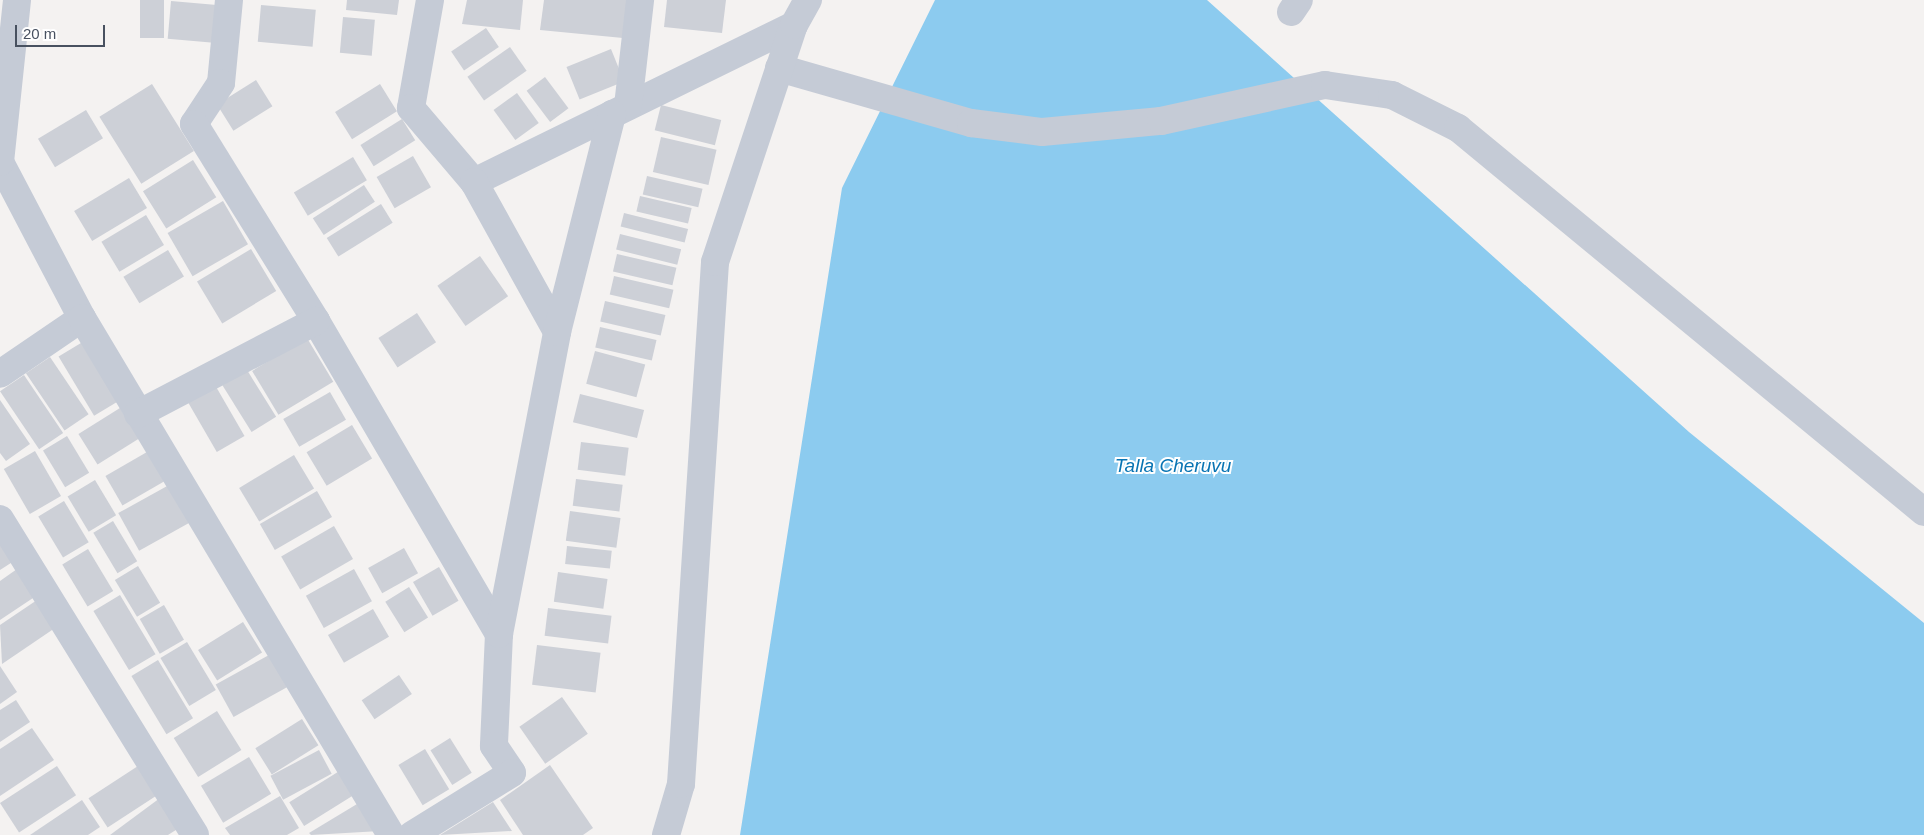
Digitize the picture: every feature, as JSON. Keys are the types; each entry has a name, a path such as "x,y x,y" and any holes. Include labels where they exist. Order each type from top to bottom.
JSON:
{"street":[{"path":"17,0 6,51 0,162 82,318 391,835"},
{"path":"229,0 221,83 194,124 316,321 498,634"},
{"path":"430,0 411,108 474,182 557,332"},
{"path":"412,835 512,773 494,746 498,634 557,332 620,110 640,0"},
{"path":"666,835 681,784 714,262 794,25 808,0"},
{"path":"474,182 794,25"},
{"path":"779,68 971,123 1042,132 1161,121 1326,85 1392,95 1458,128 1924,512"},
{"path":"0,374 82,318"},
{"path":"138,414 316,321"},
{"path":"0,519 195,835"}],"water":[{"name":"Talla Cheruvu","path":"935,0 1207,0 1689,432 1924,623 1924,835 740,835 842,188"}],"building":[{"path":"140,0 164,0 164,38 140,38"},
{"path":"347,0 399,0 397,15 346,10"},
{"path":"467,0 523,0 520,30 462,24"},
{"path":"544,0 627,0 623,38 540,30"},
{"path":"667,0 726,0 722,33 664,27"},
{"path":"171,1 217,5 214,43 168,39"},
{"path":"261,5 316,10 313,47 258,42"},
{"path":"343,17 375,20 372,56 340,53"},
{"path":"486,28 499,47 464,71 451,51"},
{"path":"510,47 527,71 484,101 467,77"},
{"path":"611,49 624,81 580,99 566,67"},
{"path":"545,77 568,108 550,122 527,91"},
{"path":"256,80 272,106 233,131 217,104"},
{"path":"152,84 194,151 141,184 99,117"},
{"path":"380,84 397,111 352,139 335,112"},
{"path":"517,93 539,123 515,140 494,110"},
{"path":"661,105 721,120 715,145 655,130"},
{"path":"86,110 103,138 55,167 38,139"},
{"path":"402,119 415,140 374,166 360,145"},
{"path":"661,137 717,150 708,185 653,172"},
{"path":"413,156 431,187 395,208 377,177"},
{"path":"353,157 367,180 308,216 294,193"},
{"path":"193,160 216,197 166,229 143,191"},
{"path":"647,176 703,189 698,207 643,195"},
{"path":"129,178 147,208 92,241 74,211"},
{"path":"364,185 375,202 324,235 313,218"},
{"path":"640,196 692,208 688,224 636,212"},
{"path":"223,201 248,244 193,276 168,233"},
{"path":"381,204 393,223 338,257 327,238"},
{"path":"624,213 688,229 685,243 621,227"},
{"path":"146,215 164,245 119,272 101,242"},
{"path":"620,234 681,249 677,265 616,250"},
{"path":"251,249 276,291 222,323 197,281"},
{"path":"168,250 184,277 139,303 123,277"},
{"path":"617,254 676,268 672,285 613,272"},
{"path":"480,256 508,296 466,326 437,286"},
{"path":"614,276 673,290 669,308 610,295"},
{"path":"605,301 665,315 661,335 600,321"},
{"path":"417,313 436,342 397,367 378,338"},
{"path":"600,327 657,340 652,361 595,347"},
{"path":"307,338 333,382 278,415 252,371"},
{"path":"86,340 122,399 94,416 59,356"},
{"path":"595,351 645,364 636,397 586,384"},
{"path":"50,357 89,414 65,430 26,373"},
{"path":"247,370 276,417 252,432 222,385"},
{"path":"24,375 63,433 39,449 0,391"},
{"path":"215,385 245,436 217,452 187,401"},
{"path":"330,392 346,420 299,447 283,419"},
{"path":"580,394 644,410 637,438 573,422"},
{"path":"0,400 30,444 6,461 0,453"},
{"path":"120,408 139,439 98,464 78,434"},
{"path":"352,425 372,458 327,486 307,452"},
{"path":"67,436 89,473 65,487 43,450"},
{"path":"581,442 629,448 625,476 578,470"},
{"path":"35,451 61,496 30,514 4,469"},
{"path":"147,452 164,481 122,505 105,476"},
{"path":"294,455 314,488 259,521 239,488"},
{"path":"576,479 623,485 619,512 573,506"},
{"path":"95,480 116,515 89,532 68,496"},
{"path":"169,485 190,523 139,551 118,513"},
{"path":"317,491 332,517 275,550 260,524"},
{"path":"64,501 89,542 63,558 38,516"},
{"path":"570,511 621,518 616,548 566,541"},
{"path":"113,521 137,561 117,573 93,533"},
{"path":"334,526 353,559 300,589 281,556"},
{"path":"0,541 14,561 0,570"},
{"path":"567,546 612,551 610,569 565,564"},
{"path":"404,548 418,573 382,593 368,568"},
{"path":"88,549 113,591 88,606 62,564"},
{"path":"138,566 160,603 137,617 115,580"},
{"path":"439,567 458,601 433,616 413,582"},
{"path":"17,569 36,596 0,620 0,581"},
{"path":"354,569 372,601 324,628 306,596"},
{"path":"558,572 608,579 603,609 554,602"},
{"path":"409,587 428,618 404,632 385,602"},
{"path":"120,595 156,654 129,670 93,611"},
{"path":"37,600 55,628 2,664 0,625"},
{"path":"164,605 184,640 160,654 140,619"},
{"path":"548,608 612,616 608,644 545,636"},
{"path":"373,609 389,637 344,663 328,635"},
{"path":"243,622 262,653 217,681 198,650"},
{"path":"187,642 216,690 189,706 160,658"},
{"path":"537,645 601,653 596,693 532,685"},
{"path":"269,655 287,687 234,717 216,685"},
{"path":"158,660 193,718 166,734 131,676"},
{"path":"0,666 17,692 0,704"},
{"path":"399,675 412,694 375,719 362,700"},
{"path":"562,697 588,734 545,764 519,727"},
{"path":"16,700 30,722 0,742 0,710"},
{"path":"217,711 241,750 198,777 174,738"},
{"path":"302,719 318,745 272,774 255,748"},
{"path":"32,728 54,760 0,796 0,749"},
{"path":"450,738 472,773 452,785 430,750"},
{"path":"425,749 449,789 423,805 398,765"},
{"path":"319,750 332,774 283,800 270,776"},
{"path":"249,757 271,794 223,823 201,786"},
{"path":"550,765 593,828 583,835 523,835 500,800"},
{"path":"57,766 76,795 19,832 0,803"},
{"path":"138,766 157,795 108,827 89,798"},
{"path":"341,770 356,794 304,826 289,802"},
{"path":"280,796 299,828 287,835 230,835 225,828"},
{"path":"160,798 179,828 168,835 110,835"},
{"path":"82,800 100,827 88,835 30,835"},
{"path":"362,801 380,831 311,835 309,833"},
{"path":"493,802 512,831 440,835"}]}
